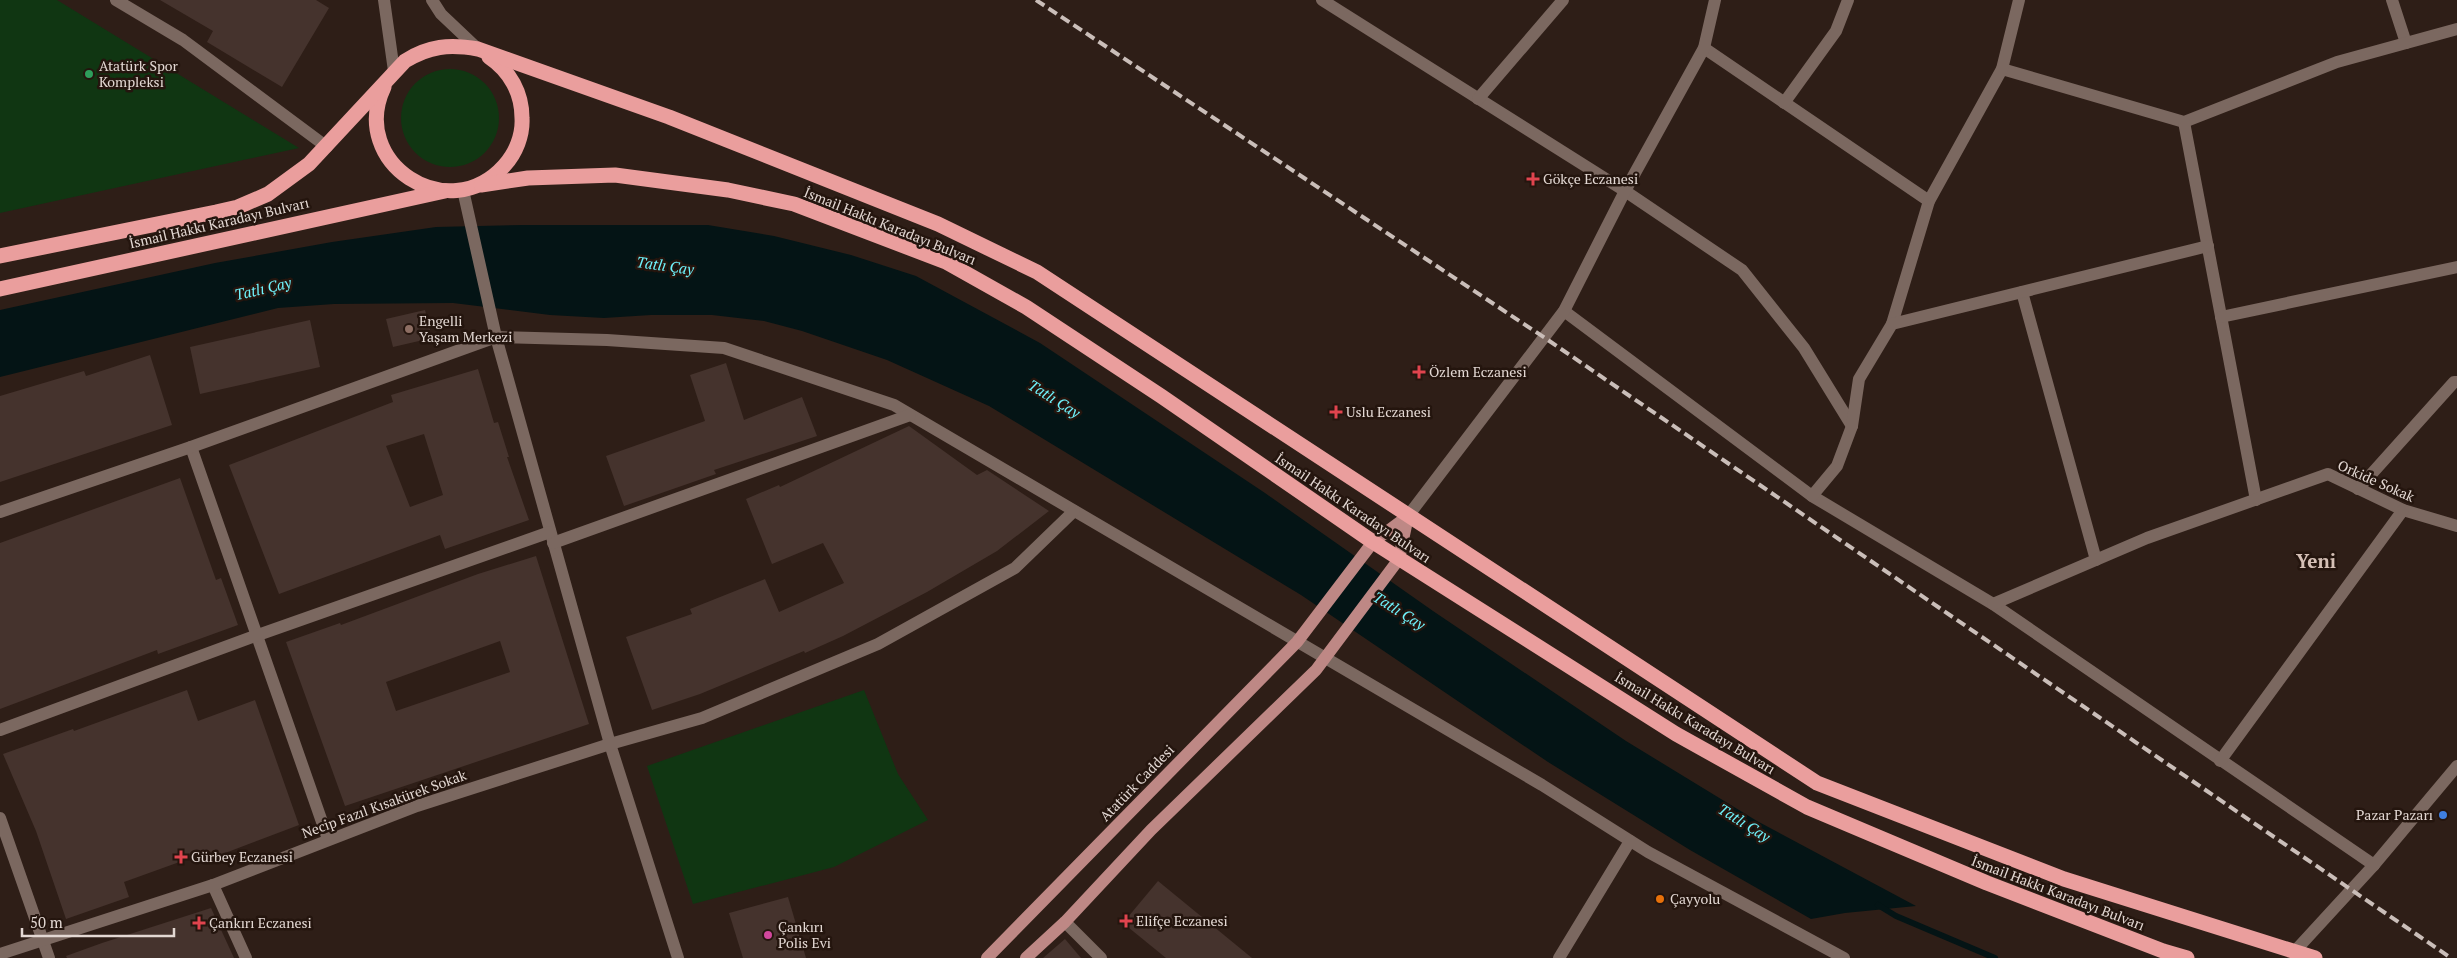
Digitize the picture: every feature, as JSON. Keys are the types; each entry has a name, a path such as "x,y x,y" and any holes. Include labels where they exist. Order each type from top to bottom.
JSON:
{"highway":[{"path":"0,256 238,207 268,194 289,180 326,147 394,71 420,52 438,46 478,49 668,117 938,224 1037,272 1817,783 2064,879 2315,958"},
{"path":"394,71 383,89 378,106 377,123 380,140 387,156 398,170 412,181 428,188 445,191 463,190 481,184 497,174 510,160 519,143 523,124 522,106 516,88 506,72 478,49"},
{"name":"İsmail Hakkı Karadayı Bulvarı","path":"481,184 528,178 615,175 728,190 794,204 946,262 996,288 1042,317 1399,560 1676,734 1807,807 1987,883 2163,951 2187,958"},
{"name":"İsmail Hakkı Karadayı Bulvarı","path":"0,289 445,191"}],"main road":[{"name":"Atatürk Caddesi","path":"987,958 1297,642 1372,542 1408,516"},
{"path":"1026,958 1065,922 1151,830 1309,678 1399,560 1408,516"}],"street":[{"path":"116,0 183,40 326,147"},
{"path":"384,0 394,71"},
{"path":"432,0 441,14 478,49"},
{"path":"1322,0 1625,191 1742,270 1804,348 1852,426"},
{"path":"1478,99 1563,0"},
{"path":"1408,516 1564,311 1625,191 1704,48 1715,0"},
{"path":"1784,103 1836,31 1848,0"},
{"path":"1812,496 1837,466 1852,426 1858,379 1892,324 1929,201 2002,69 2019,0"},
{"path":"2392,0 2406,42"},
{"path":"2002,69 2184,122 2337,62 2457,29"},
{"path":"1704,48 1929,201"},
{"path":"2184,122 2256,500"},
{"path":"463,190 496,337 610,744 678,958"},
{"path":"1892,324 2208,246"},
{"path":"2221,317 2457,267"},
{"path":"2022,292 2096,560"},
{"path":"1564,311 1812,496 1993,604 2374,865"},
{"path":"0,512 191,447 496,337 607,340 724,348 894,405 1297,642 1329,653 1630,841 1824,954 1844,958"},
{"path":"2358,489 2454,382 2457,382"},
{"path":"0,730 255,636 910,415"},
{"path":"191,447 255,636 328,840"},
{"name":"Orkide Sokak","path":"1993,604 2147,538 2328,474 2403,510 2457,526"},
{"path":"2220,761 2403,510"},
{"name":"Necip Fazıl Kısakürek Sokak","path":"0,954 213,885 417,806 610,744 702,718 878,644 1015,568 1074,511"},
{"path":"2294,951 2374,865 2457,766"},
{"path":"0,818 49,958"},
{"path":"1559,958 1630,841"},
{"path":"213,885 246,958"},
{"path":"1065,922 1101,958"}],"green space":[{"name":"Atatürk Spor Kompleksi","path":"0,0 57,0 299,148 0,213"},
{"path":"450,69 460,70 477,77 491,91 498,108 498,128 491,145 477,159 460,166 450,167 440,166 423,159 409,145 402,128 401,118 402,108 409,91 423,77 440,70"},
{"path":"864,690 898,774 928,820 834,867 693,904 647,766"}],"water":[{"path":"708,225 774,236 851,255 916,276 1040,343 1265,493 1433,611 1626,741 1757,821 1916,906 1845,913 1811,919 1690,850 1548,762 1301,595 989,406 887,360 802,331 764,321 712,315 651,315 604,318 550,315 453,303 334,304 278,308 0,377 0,310 215,263 332,242 436,227"}],"building":[{"path":"160,0 316,0 329,8 282,87 207,42 213,31"},
{"name":"Engelli Yaşam Merkezi","path":"425,310 432,338 393,347 386,319"},
{"path":"310,320 320,367 200,394 190,347"},
{"path":"150,355 172,425 0,482 0,396 84,371 86,376"},
{"path":"726,363 744,420 802,397 817,436 714,470 716,474 624,506 606,456 705,421 690,375"},
{"path":"478,369 494,423 498,422 509,457 507,457 529,520 445,549 440,535 279,594 229,465 393,402 391,395","holes":["424,434 443,495 410,507 386,446"]},
{"path":"909,426 977,475 987,470 1049,511 997,551 927,592 843,636 700,694 652,710 626,637 692,614 690,609 765,579 779,612 844,583 823,543 772,564 746,499 779,485 780,487"},
{"path":"180,478 216,580 221,578 238,625 158,654 157,650 0,709 0,543"},
{"path":"536,556 589,724 345,806 286,642 340,623 341,625 478,574","holes":["500,641 510,672 396,711 386,682"]},
{"path":"187,690 198,721 255,700 299,825 212,858 210,851 124,882 129,897 66,919 36,831 3,754 73,729 74,731"},
{"path":"1158,881 1252,958 1166,958 1123,923"},
{"name":"Çankırı Polis Evi","path":"788,897 806,958 743,958 729,913"},
{"path":"211,908 234,958 67,958 66,956 102,943"},
{"path":"1065,939 1081,958 1043,958"}],"waterway":[{"name":"Tatlı Çay","path":"1878,905 1896,916 1995,958"}],"railway":[{"path":"1036,0 1545,338 2451,958"}],"place":[{"name":"Atatürk Spor Kompleksi","path":"89,74"},
{"name":"Gökçe Eczanesi","path":"1533,179"},
{"name":"Engelli Yaşam Merkezi","path":"409,329"},
{"name":"Özlem Eczanesi","path":"1419,372"},
{"name":"Uslu Eczanesi","path":"1336,412"},
{"name":"Pazar Pazarı","path":"2443,815"},
{"name":"Gürbey Eczanesi","path":"181,857"},
{"name":"Çayyolu","path":"1660,899"},
{"name":"Elifçe Eczanesi","path":"1126,921"},
{"name":"Çankırı Eczanesi","path":"199,923"},
{"name":"Çankırı Polis Evi","path":"768,935"}],"district":[{"name":"Yeni","path":"2316,561"}]}
